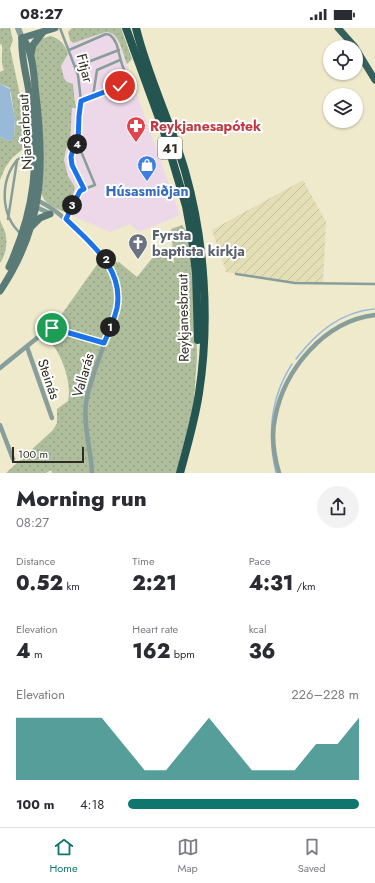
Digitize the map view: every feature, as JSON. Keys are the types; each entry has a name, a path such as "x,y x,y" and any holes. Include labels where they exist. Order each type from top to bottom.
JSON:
{"highway":[{"name":"Reykjanesbraut","path":"126,28 178,174 192,239 198,308 198,358 192,427"},
{"name":"Reykjanesbraut","path":"136,28 142,52 185,172 193,204 203,273 203,358 199,394 180,473"}],"main road":[{"path":"22,38 55,28"},
{"path":"338,28 348,40"},
{"path":"30,58 33,45 43,32"},
{"name":"Njarðarbraut","path":"0,291 17,260 31,227 41,166 41,141 36,94 27,44 22,38"},
{"name":"Njarðarbraut","path":"0,284 12,259 34,203 34,128 28,80 21,46 22,38"},
{"path":"363,61 375,80"},
{"path":"31,227 40,218 54,214"}],"street":[{"name":"Njarðarbraut","path":"18,28 22,38"},
{"name":"Vallarás","path":"34,203 66,219 103,256 114,276 118,292 117,306 89,389 86,403 86,431 92,473"},
{"path":"279,473 274,445 275,418 282,395 293,374 313,347 330,332 351,320 375,315"},
{"name":"Steinás","path":"0,368 42,334 52,328 104,343"},
{"name":"Steinás","path":"27,347 52,418"},
{"path":"0,425 13,459"}],"lane":[{"name":"Fitjar","path":"60,28 80,82 81,101 78,142 95,185 80,191 66,219"},
{"path":"69,50 106,34 112,36 119,50 120,60 130,83 81,101"},
{"path":"75,67 119,50"},
{"path":"93,96 97,70 120,60"},
{"path":"78,142 73,149 71,157 72,165 84,189"},
{"path":"22,235 8,220 2,206 1,198 3,182 17,160 35,148"},
{"path":"8,220 17,160"},
{"path":"236,274 295,283 375,284"}],"shaded area":[{"path":"106,32 111,32 116,36 180,215 139,232 130,224 110,232 73,216 66,210 72,199 75,187 68,176 64,160 66,149 70,143 72,108 77,107 75,103 75,96 64,78 61,66 68,54 67,50 70,40 73,43"},
{"path":"303,180 326,222 323,284 295,283 226,272 212,230"}],"green space":[{"path":"1,28 10,28 13,40 10,48 25,118 26,143 23,149 12,158 5,168 0,180 0,137 9,141 14,138 15,119 10,88 0,84 0,72 4,70 2,45 0,44"},
{"path":"72,28 121,28 132,59 127,64 120,44 111,33 106,32 73,43 70,40 68,32"},
{"path":"51,36 62,42 67,50 68,54 61,66 64,78 67,82 73,84 77,108 72,108 70,143 66,149 64,160 68,176 75,187 72,199 65,212 47,203 41,192 33,52 39,41 43,38"},
{"path":"0,220 5,230 6,244 5,252 0,263"},
{"path":"182,225 192,239 196,273 197,357 192,427 178,473 52,473 51,470 46,473 6,473 53,430 57,423 57,409 68,401 69,387 63,364 57,350 42,334 52,328 103,256 114,263 119,262 137,277 158,251 174,263 171,229"}],"water":[{"path":"0,84 12,90 10,93 15,119 14,138 9,141 0,137"}],"waterway":[{"path":"296,359 312,341 330,325 350,314 374,309"},
{"path":"276,473 273,459 271,430 272,417 279,390 292,364"}],"place":[{"name":"Reykjanesapótek","path":"136,143"},
{"name":"Húsasmiðjan","path":"147,182"},
{"name":"Fyrsta baptista kirkja","path":"138,260"}],"route":[{"path":"52,328 104,343 115,314 118,296 117,286 110,265 66,219 80,191 84,189 72,165 71,157 73,149 78,142 81,101 120,86"}]}
